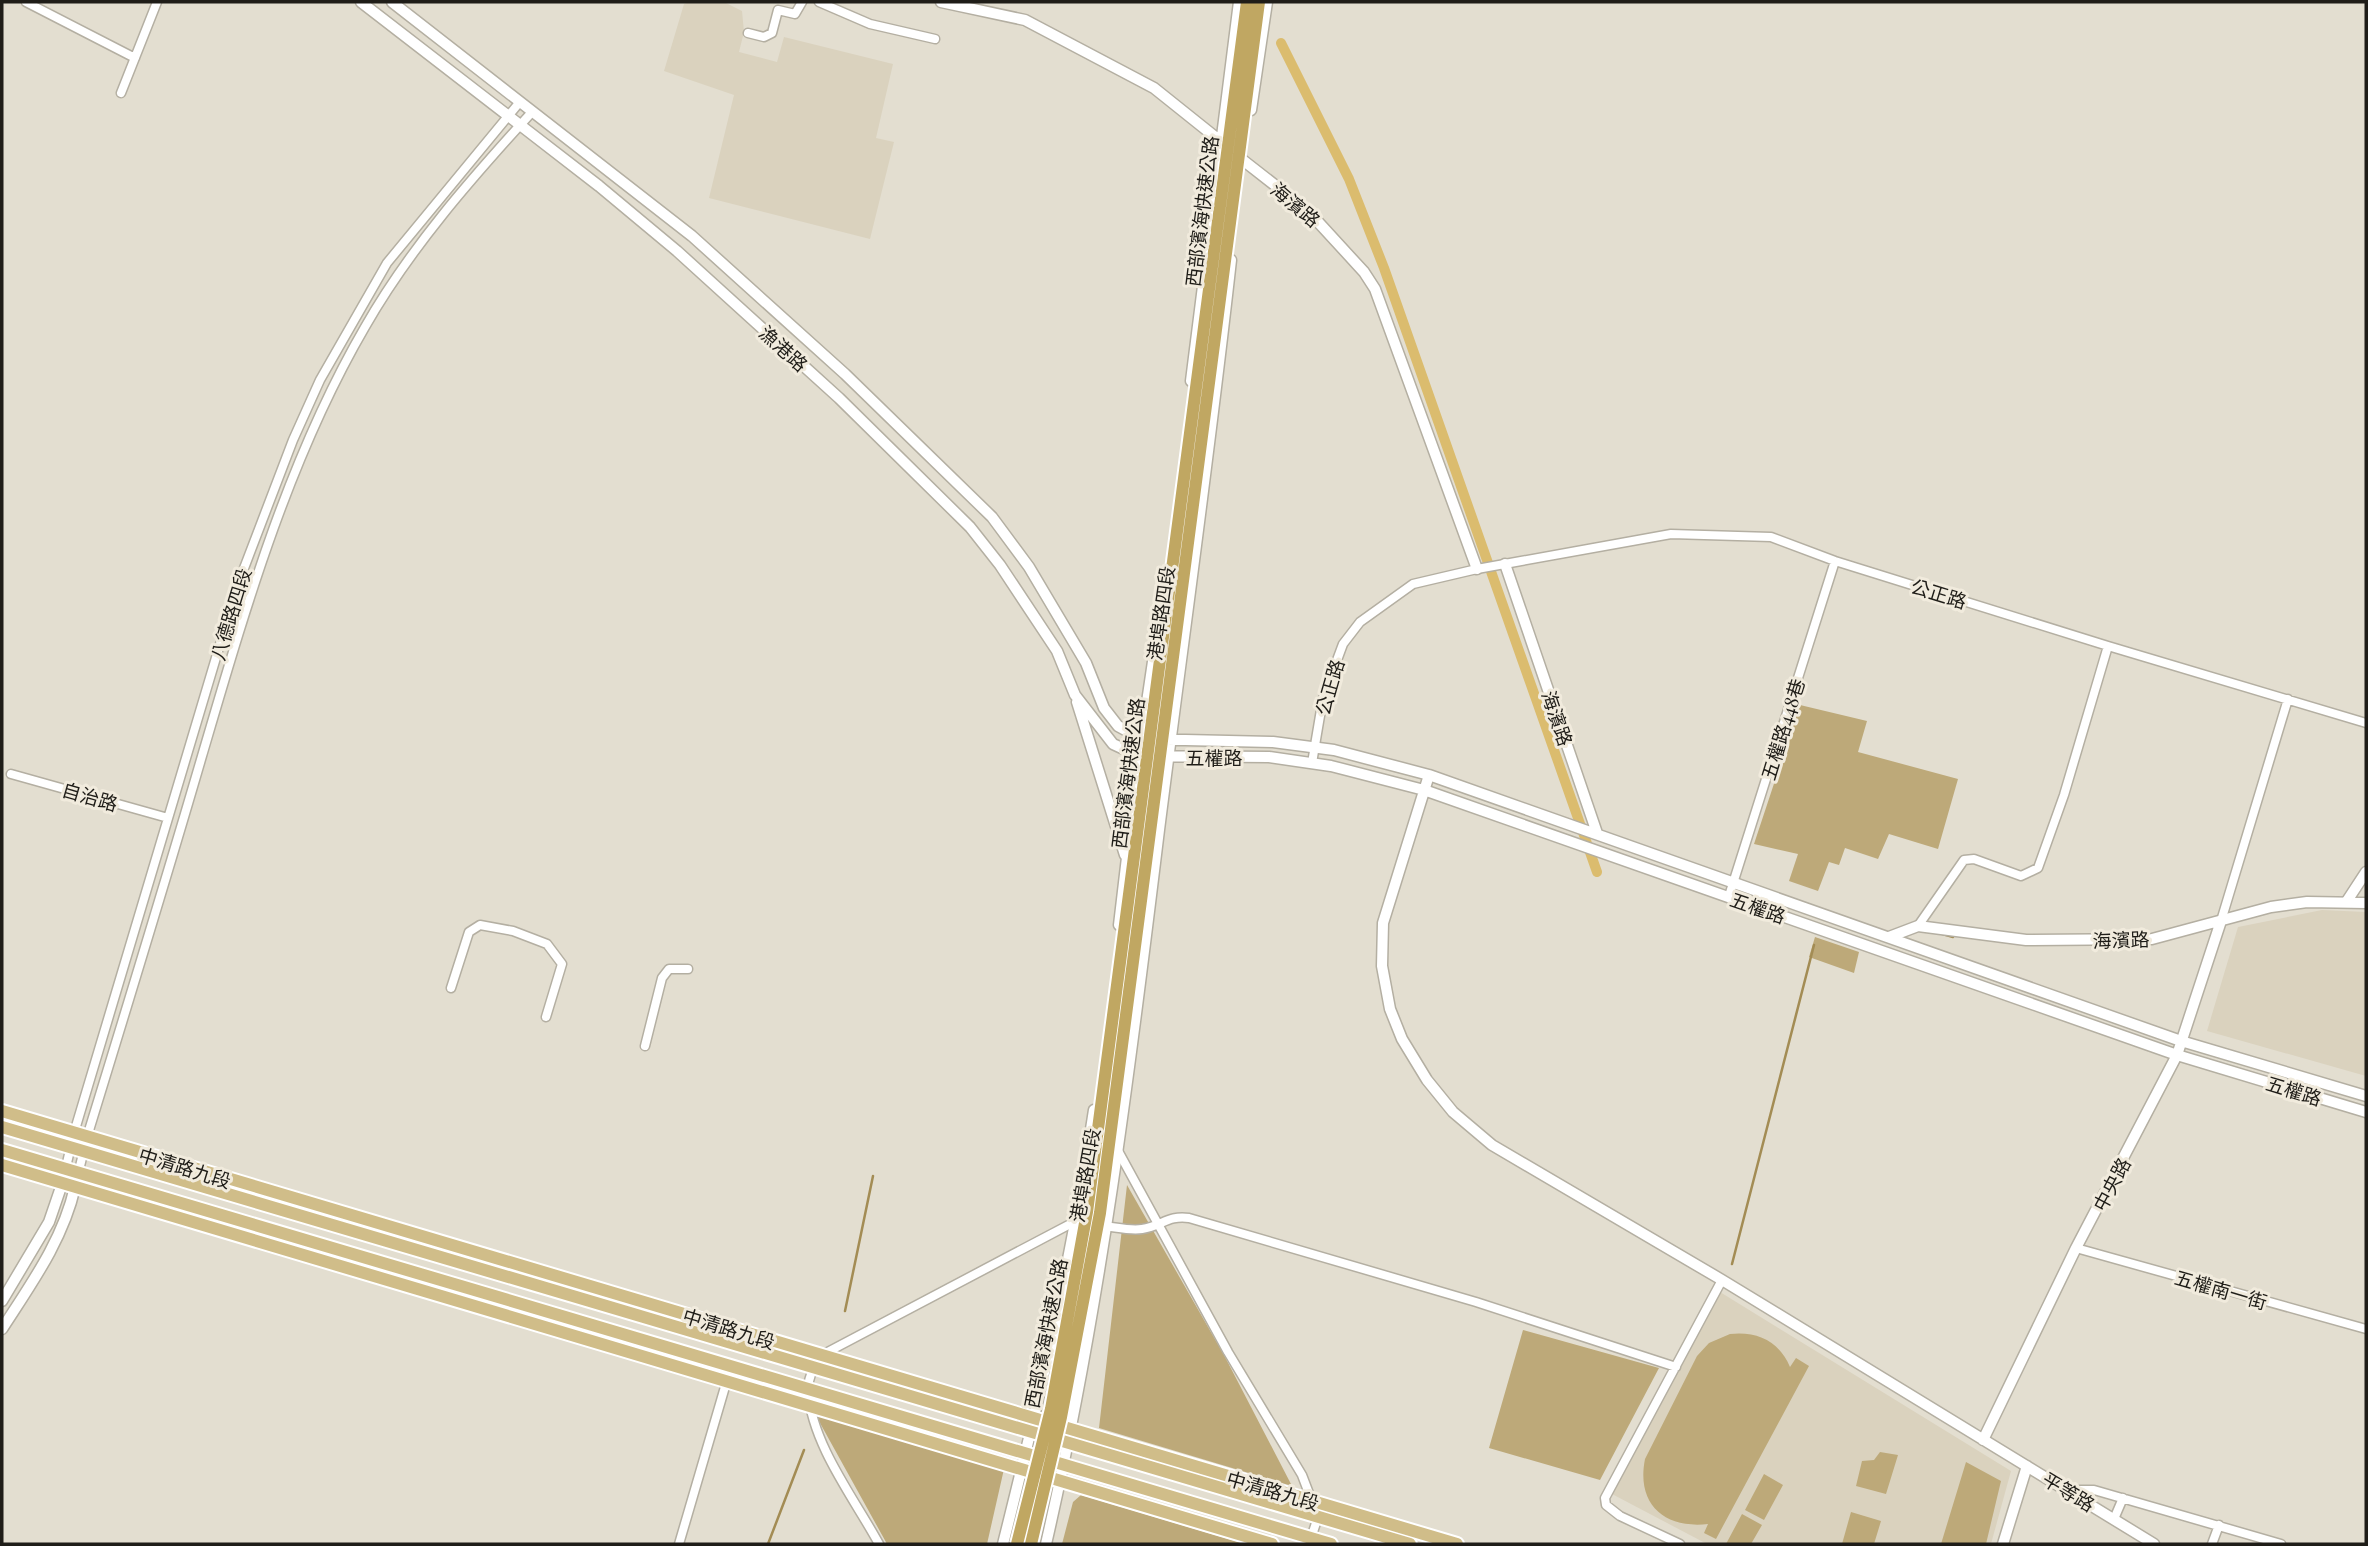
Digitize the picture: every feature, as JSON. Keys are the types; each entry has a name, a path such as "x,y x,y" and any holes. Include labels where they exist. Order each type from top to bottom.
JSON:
{"highway":[{"name":"西部濱海快速公路","path":"1017,1544 1051,1409 1087,1212 1247,2"},
{"name":"西部濱海快速公路","path":"1031,1544 1062,1417 1100,1213 1259,2"}],"main road":[{"name":"中清路九段","path":"2,1111 1457,1544"},
{"name":"中清路九段","path":"2,1127 83,1153 275,1206 1067,1445 1410,1544"},
{"name":"中清路九段","path":"2,1150 1310,1541 1331,1544"},
{"path":"2,1165 1272,1544"}],"street":[{"path":"26,2 135,58"},
{"path":"121,93 157,2"},
{"name":"漁港路","path":"361,2 677,251 839,398 970,527 1000,565 1057,651 1075,695 1113,744 1139,756"},
{"name":"漁港路","path":"392,2 702,245 845,374 992,517 1029,567 1086,663 1104,708 1118,726 1142,739"},
{"path":"748,33 764,37 772,33 778,10 795,14 802,2"},
{"path":"819,2 870,24 935,39"},
{"name":"海濱路","path":"941,2 1025,20 1154,88 1308,211 1364,272 1375,289 1477,569"},
{"name":"港埠路四段","path":"1003,1544 1031,1434 1076,1221 1109,1015 1126,857 1177,497 1239,2"},
{"name":"港埠路四段","path":"1046,1544 1064,1466 1107,1226 1145,961 1243,161 1268,2"},
{"name":"八德路四段","path":"62,1184 74,1133 237,584 293,440 340,344 387,263 519,103"},
{"name":"八德路四段","path":"75,1187 87,1137 252,588 303,454 353,350 398,273 446,211 532,112"},
{"path":"340,344 353,350"},
{"name":"公正路","path":"1312,763 1323,698 1343,644 1360,622 1413,584 1477,569 1671,534 1771,537 1835,561 2366,723"},
{"name":"五權路448巷","path":"1729,897 1835,561"},
{"name":"海濱路","path":"1505,564 1597,833"},
{"path":"237,584 252,588"},
{"path":"1918,926 1964,860 1974,859 2021,876 2038,868 2064,795 2108,646"},
{"path":"1075,695 1126,857"},
{"path":"2221,921 2288,699"},
{"name":"五權路","path":"1142,739 1273,742 1357,755 1429,775 2182,1041 2366,1096"},
{"name":"五權路","path":"1139,756 1269,757 1357,771 1424,790 1885,950 2177,1055 2366,1112"},
{"name":"自治路","path":"11,774 168,818"},
{"name":"平等路","path":"1429,775 1389,899 1381,947 1384,986 1390,1009 1410,1056 1453,1112 1492,1145 1722,1279 2154,1544"},
{"path":"2347,901 2366,872"},
{"name":"海濱路","path":"1888,937 1918,926 2026,940 2152,939 2283,906 2347,901 2366,903"},
{"name":"中央路","path":"1983,1440 2076,1248 2177,1055 2221,921"},
{"path":"451,988 469,932 480,925 513,931 547,944 562,964 546,1017"},
{"path":"1885,950 1888,937"},
{"path":"130,946 144,951"},
{"path":"645,1046 662,978 669,969 688,969"},
{"path":"1117,1149 1228,1352 1302,1475 1318,1517 1310,1541"},
{"path":"2,1301 49,1222 62,1184"},
{"path":"2,1329 39,1272 69,1216 75,1187"},
{"path":"880,1544 821,1439 807,1390 813,1368 820,1356 1076,1221 1139,1229 1158,1225 1174,1216 1189,1218 1476,1302 1676,1367"},
{"name":"五權南一街","path":"2076,1248 2366,1329"},
{"path":"1680,1544 1620,1516 1606,1505 1605,1498 1722,1279"},
{"path":"679,1544 727,1380"},
{"path":"2003,1544 2027,1466"},
{"path":"2067,1490 2094,1490 2281,1544"},
{"path":"2114,1519 2123,1498"},
{"path":"2212,1544 2218,1525"}],"shaded area":[{"path":"724,2 742,11 744,32 739,52 777,62 784,37 893,64 876,138 894,142 870,239 709,198 734,95 664,71 684,4"},
{"path":"1800,705 1867,721 1858,752 1958,779 1938,849 1889,834 1878,859 1845,848 1839,865 1829,862 1818,891 1789,881 1798,854 1754,844"},
{"path":"2322,910 2366,912 2366,1076 2207,1031 2238,927"},
{"path":"1815,937 1859,952 1854,973 1809,957"},
{"path":"1127,1185 1224,1355 1292,1486 1099,1428"},
{"path":"1720,1292 2011,1471 1991,1544 1707,1544 1612,1494"},
{"path":"1523,1330 1659,1368 1600,1480 1489,1448"},
{"path":"1730,1334 1758,1336 1780,1350 1790,1367 1796,1358 1809,1366 1716,1539 1704,1533 1708,1524 1678,1522 1657,1510 1649,1501 1643,1475 1645,1459 1697,1356 1709,1343"},
{"path":"815,1414 1004,1469 987,1544 887,1544"},
{"path":"1880,1452 1898,1455 1886,1494 1856,1486 1862,1461 1874,1460"},
{"path":"1966,1462 2001,1481 1986,1544 1941,1544"},
{"path":"1764,1474 1783,1485 1764,1520 1745,1510"},
{"path":"1081,1495 1245,1544 1062,1544 1073,1502"},
{"path":"1851,1512 1881,1521 1874,1544 1842,1544"},
{"path":"1742,1514 1762,1525 1751,1544 1726,1544"}],"waterway":[{"path":"1281,43 1349,179 1384,268 1597,872"},
{"path":"1939,933 1953,937"},
{"path":"1732,1264 1814,945"},
{"path":"845,1311 873,1176"},
{"path":"768,1544 804,1450"}]}
